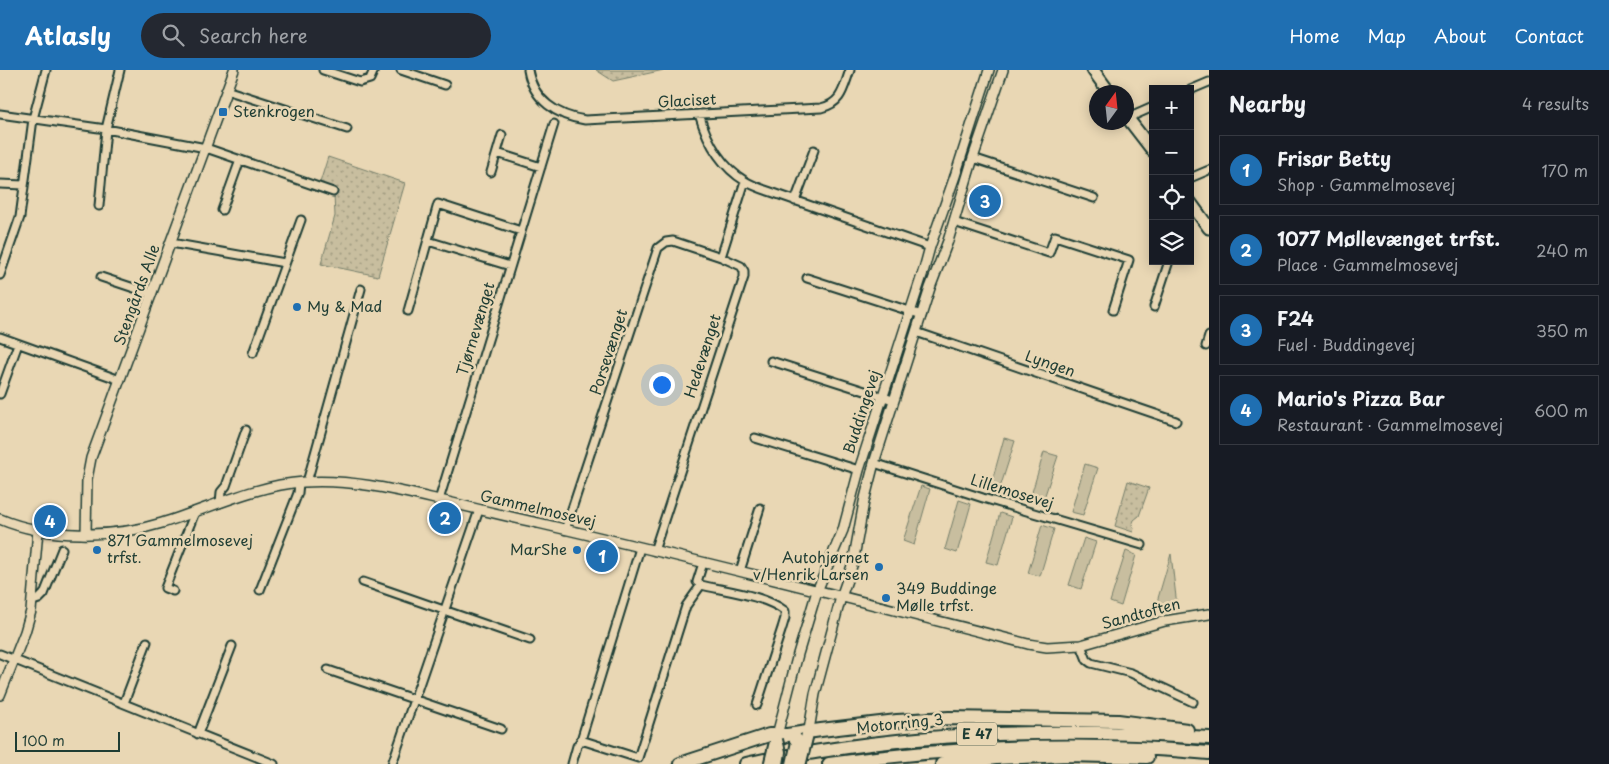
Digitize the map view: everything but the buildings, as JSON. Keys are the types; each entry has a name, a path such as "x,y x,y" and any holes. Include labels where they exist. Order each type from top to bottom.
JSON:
{"highway":[{"path":"680,764 768,735 792,736 897,721 992,718 1118,720 1179,727 1209,737"},
{"name":"Motorring 3","path":"746,764 860,744 962,734 1132,732 1209,737"},
{"path":"777,764 779,752 792,736"},
{"path":"792,736 798,742 793,764"},
{"name":"Motorring 3","path":"829,764 959,749 1042,746 1121,747 1209,753"},
{"path":"942,764 996,758 1068,755 1209,758"}],"main road":[{"path":"1093,70 1104,85"},
{"path":"1134,126 1149,146"},
{"path":"1194,209 1209,228"},
{"name":"Buddingevej","path":"770,764 792,736"},
{"name":"Buddingevej","path":"792,736 800,764"}],"street":[{"path":"0,275 20,217 33,119 46,70"},
{"path":"99,206 106,129 120,70"},
{"name":"Stengårds Alle","path":"86,534 87,478 91,458 234,70"},
{"path":"323,70 360,82 370,79 374,70"},
{"path":"400,70 445,85"},
{"name":"Glaciset","path":"528,70 532,85 539,96 558,113 571,118 585,120 821,108 830,106 838,100 850,70"},
{"name":"Buddingevej","path":"792,736 798,654 817,591 843,530 859,470 989,70"},
{"name":"Buddingevej","path":"792,736 815,694 841,597 853,563 864,502 874,463 1002,70"},
{"path":"1194,88 1209,82"},
{"path":"226,90 347,129"},
{"path":"1134,115 1149,109"},
{"path":"0,114 106,129 206,148 333,192"},
{"path":"699,114 704,131 714,150 728,168 746,181 795,201 930,247"},
{"name":"Tjørnevænget","path":"439,500 554,124"},
{"path":"491,172 502,135"},
{"path":"795,201 814,150"},
{"path":"497,154 541,167"},
{"path":"973,158 1094,198"},
{"path":"222,210 240,160"},
{"path":"1194,176 1209,170"},
{"path":"722,257 746,181"},
{"path":"0,184 24,185"},
{"path":"408,311 438,204 521,231"},
{"path":"252,353 301,220"},
{"path":"954,222 1050,253 1055,236 1129,260 1113,310"},
{"path":"428,241 510,266"},
{"name":"Porsevænget","path":"565,530 658,248 666,242 672,241 722,257"},
{"path":"171,243 285,262"},
{"name":"Hedevænget","path":"654,551 744,277 744,270 741,266 722,257"},
{"path":"1154,307 1168,265"},
{"path":"101,277 152,294"},
{"path":"807,278 922,315"},
{"path":"260,590 303,482 361,289"},
{"name":"Lyngen","path":"916,332 1176,421"},
{"path":"1206,346 1209,336"},
{"path":"0,337 120,380"},
{"path":"0,394 18,344"},
{"path":"771,362 893,400"},
{"path":"220,503 221,492 226,486 246,430"},
{"path":"754,438 859,470"},
{"name":"Lillemosevej","path":"874,463 1142,545"},
{"name":"Gammelmosevej","path":"0,519 38,530 86,534 118,532 152,526 257,491 303,482 358,484 439,500 654,551 1028,644 1047,647 1081,645"},
{"path":"740,572 760,508"},
{"path":"392,764 479,510"},
{"path":"173,591 165,588 195,512"},
{"path":"0,695 25,632 32,601 38,530"},
{"path":"572,764 640,548"},
{"path":"32,601 40,599 44,594 62,549"},
{"path":"703,563 697,582 701,585 752,597 778,606 784,611 785,618 757,705"},
{"path":"363,582 530,640"},
{"path":"581,740 638,758 686,606 701,585"},
{"name":"Sandtoften","path":"1081,645 1165,621 1209,614"},
{"path":"124,703 147,642"},
{"path":"1081,645 1086,660 1091,663 1131,673 1193,702"},
{"path":"198,734 232,646"},
{"path":"0,654 274,764"},
{"path":"328,670 501,729"}],"shaded area":[{"path":"596,70 664,70 613,81"},
{"path":"328,157 405,183 378,276 321,264 335,216 334,195 318,189"},
{"path":"1004,438 1015,441 1000,488 991,485"},
{"path":"1044,452 1058,456 1042,504 1030,499"},
{"path":"1085,464 1098,468 1083,515 1071,512"},
{"path":"1128,481 1149,488 1139,516 1132,525 1134,528 1133,532 1115,526"},
{"path":"921,486 930,489 914,545 903,541"},
{"path":"959,500 971,504 957,553 945,549"},
{"path":"1000,513 1012,517 998,565 986,562"},
{"path":"1042,525 1054,529 1040,576 1028,573"},
{"path":"1084,538 1096,542 1081,589 1069,585"},
{"path":"1126,551 1136,555 1121,606 1110,602"},
{"path":"1171,554 1177,606 1154,612"}],"place":[{"name":"Stenkrogen","path":"223,112"},
{"name":"F24","path":"985,201"},
{"name":"My & Mad","path":"297,307"},
{"name":"1077 Møllevænget trfst.","path":"445,518"},
{"name":"Mario's Pizza Bar","path":"50,521"},
{"name":"871 Gammelmosevej trfst.","path":"97,550"},
{"name":"MarShe","path":"577,550"},
{"name":"Frisør Betty","path":"602,556"},
{"name":"Autohjørnet v/Henrik Larsen","path":"879,567"},
{"name":"349 Buddinge Mølle trfst.","path":"886,598"}]}
